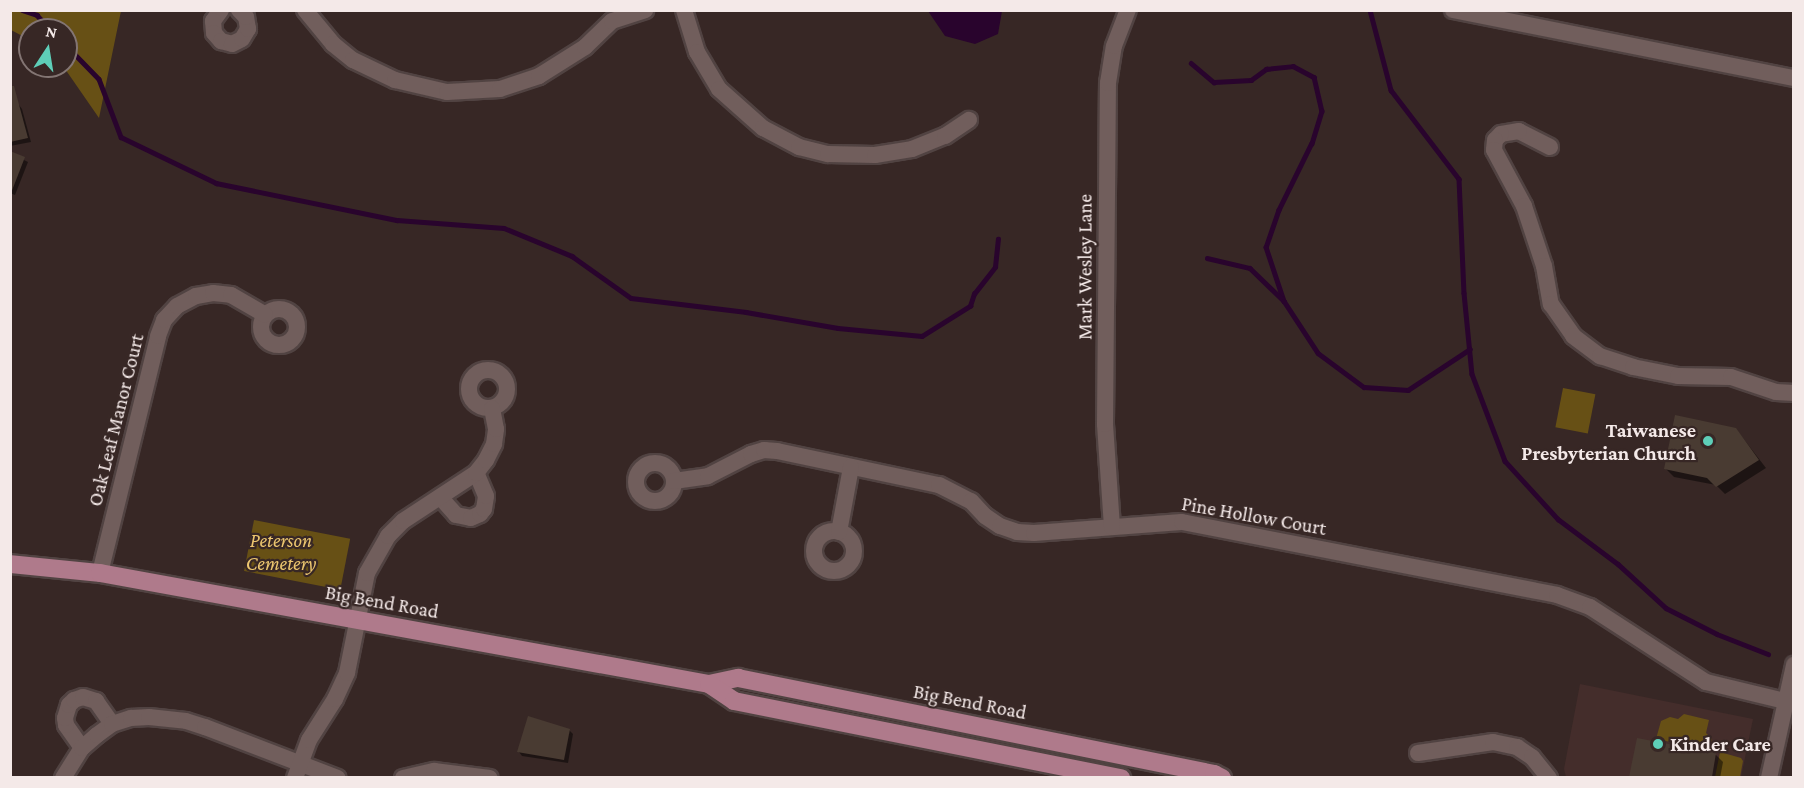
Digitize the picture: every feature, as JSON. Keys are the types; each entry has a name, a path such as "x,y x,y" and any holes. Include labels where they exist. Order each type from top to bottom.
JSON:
{"main road":[{"name":"Big Bend Road","path":"10,564 100,573 710,684 738,678 1222,777"},
{"name":"Big Bend Road","path":"710,684 734,701 1121,777"}],"street":[{"path":"221,10 215,16 212,27 217,38 226,43 242,39 248,29 248,13"},
{"path":"305,10 327,38 353,60 394,80 447,92 500,89 539,76 585,48 597,33 612,21 645,10"},
{"path":"684,10 697,52 719,89 763,128 800,147 828,154 875,155 920,146 945,136 969,120"},
{"name":"Mark Wesley Lane","path":"1112,527 1105,424 1108,83 1114,46 1128,10"},
{"path":"1453,10 1794,78"},
{"path":"1550,147 1519,131 1501,134 1495,140 1494,150 1524,206 1544,266 1551,304 1573,336 1600,356 1633,367 1678,376 1731,377 1776,392 1794,393"},
{"name":"Oak Leaf Manor Court","path":"100,573 158,336 164,320 177,306 196,296 213,293 231,295 265,315"},
{"path":"297,771 309,740 335,699 347,673 367,573 388,536 403,520 476,473 494,444 496,429 492,408"},
{"name":"Pine Hollow Court","path":"674,481 708,476 764,450 939,485 971,501 985,516 1000,526 1017,532 1034,533 1182,522 1567,597 1590,607 1706,682 1785,701"},
{"path":"839,532 851,468"},
{"path":"440,498 456,515 471,518 480,514 484,508 486,496 476,473"},
{"path":"1769,777 1794,664"},
{"path":"82,748 66,725 65,718 69,705 74,700 83,697 96,701 112,724"},
{"path":"63,777 82,748 112,724 131,718 149,717 186,721 297,771 338,777"},
{"path":"1418,753 1493,742 1517,747 1532,757 1549,777"},
{"path":"403,777 434,771 490,777"}],"shaded area":[{"path":"928,11 1002,11 998,34 975,44 945,36"},
{"name":"Kinder Care","path":"1580,684 1753,719 1741,777 1566,777 1564,769"}],"green space":[{"path":"10,11 121,11 99,118 71,78 78,78 78,18 18,18 18,34 11,30"},
{"path":"1563,388 1595,394 1588,434 1555,427"},
{"name":"Peterson Cemetery","path":"254,520 350,539 340,590 244,571"},
{"path":"1684,714 1709,720 1706,733 1712,739 1710,750 1656,739 1661,721 1670,717 1678,719"},
{"path":"1720,752 1741,758 1743,761 1740,777 1715,777"}],"building":[{"path":"10,86 14,86 28,138 10,142"},
{"path":"10,151 25,157 11,193 10,192"},
{"name":"Taiwanese Presbyterian Church","path":"1675,415 1736,428 1759,460 1716,487 1707,478 1664,469"},
{"path":"528,716 570,729 564,760 517,752"},
{"name":"Kinder Care","path":"1637,738 1716,753 1712,777 1629,777"}],"waterway":[{"path":"22,10 40,18"},
{"path":"1370,10 1391,90 1459,179 1464,293 1472,374 1505,461 1558,519 1618,564 1666,608 1717,634 1768,654"},
{"path":"78,57 99,79 121,137 216,183 397,220 504,228 572,256 631,298 746,312 838,328 922,336 970,306 974,294 995,267 998,239"},
{"path":"1191,63 1214,82 1251,80 1266,69 1293,66 1314,77 1322,111 1312,143 1279,210 1266,247 1284,301"},
{"path":"1207,258 1250,268 1284,301 1318,353 1364,387 1408,390 1470,349"}],"place":[{"name":"Taiwanese Presbyterian Church","path":"1708,441"},
{"name":"Kinder Care","path":"1658,744"}]}
